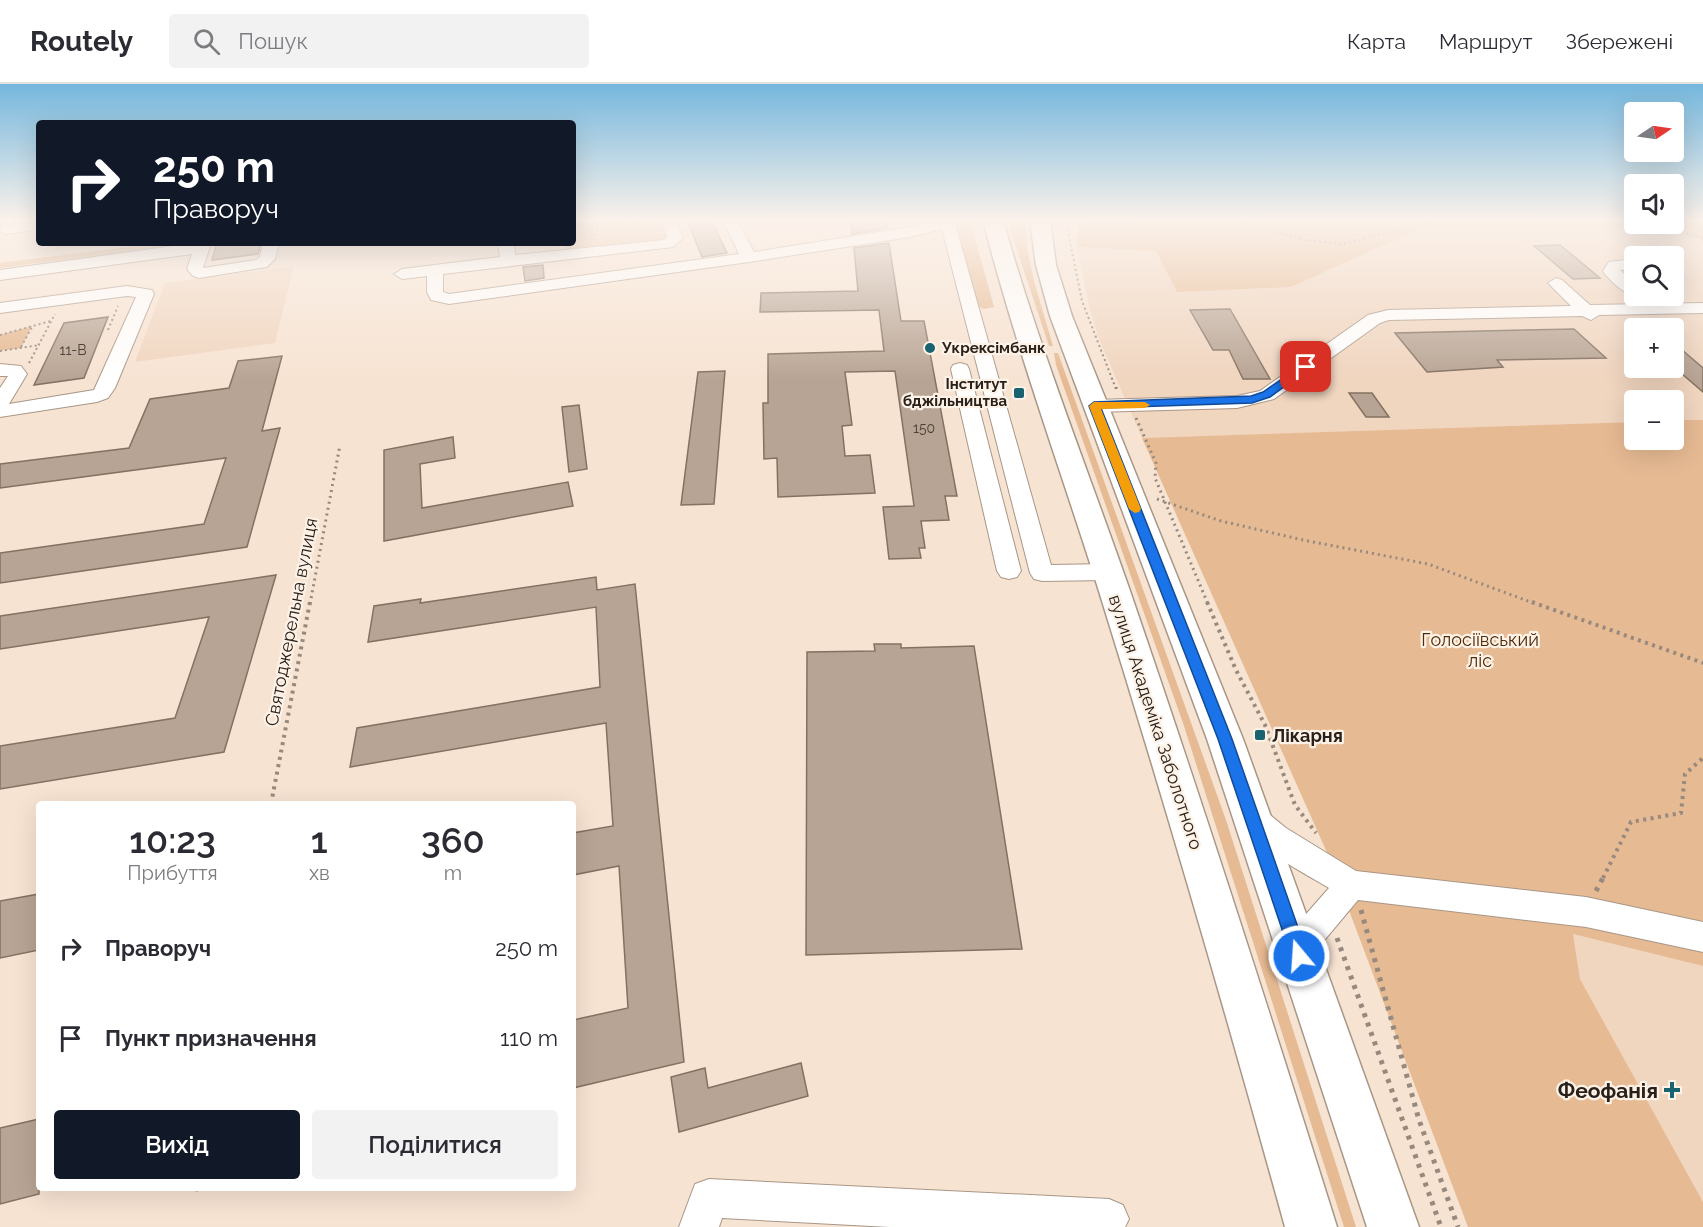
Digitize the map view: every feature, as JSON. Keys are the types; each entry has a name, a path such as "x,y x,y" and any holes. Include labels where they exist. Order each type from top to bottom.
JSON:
{"highway":[{"name":"вулиця Академіка Заболотного","path":"1009,273 1046,393 1108,572 1241,990 1311,1227"},
{"path":"1048,273 1055,297 1110,405 1393,1227"}],"lane":[{"path":"402,274 407,273"},
{"path":"435,273 435,292 440,298 449,299 632,273"},
{"path":"962,273 1042,573 1108,572"},
{"path":"1556,283 1602,326"},
{"path":"0,309 127,291 146,294 106,388 101,394 90,398 0,411"},
{"path":"1652,306 1655,309"},
{"path":"1110,405 1237,402 1259,398 1267,395 1374,319 1388,315 1703,308"},
{"path":"960,369 1010,571"},
{"path":"0,404 9,372"},
{"path":"1253,818 1275,837 1310,861 1351,885 1586,912 1703,937"},
{"path":"1299,956 1311,932 1351,885"},
{"path":"699,1227 709,1198 1109,1219"}],"path":[{"path":"1076,273 1088,322 1121,400 1110,405"},
{"path":"106,335 122,297"},
{"path":"9,372 32,361 62,300"},
{"path":"0,335 52,321"},
{"path":"21,348 32,326"},
{"path":"0,351 40,345"},
{"path":"1110,405 1134,412 1156,463 1155,478 1236,670 1265,725 1296,806 1321,839"},
{"name":"Святоджерельна вулиця","path":"272,801 340,445"},
{"path":"1157,499 1221,521 1293,538 1428,564 1681,657 1703,663"},
{"path":"1586,912 1630,822 1681,813 1685,774 1703,758"},
{"path":"1351,885 1366,922 1419,1120 1458,1227"},
{"path":"1338,929 1340,948 1441,1227"}],"shaded area":[{"path":"238,273 292,273 275,343 135,362 165,283"},
{"path":"1082,273 1240,273 1291,287 1321,273 1624,273 1624,306 1684,306 1684,273 1703,273 1703,420 1684,420 1684,390 1624,390 1624,422 1142,438 1099,339"},
{"name":"Феофанія","path":"1573,934 1703,966 1703,1202 1580,979"}],"green space":[{"path":"966,273 985,273 994,307 984,309 975,305"},
{"path":"1025,273 1032,273 1053,346 1049,346"},
{"path":"1167,273 1321,273 1291,287 1177,292"},
{"path":"32,326 21,348 0,351 0,335"},
{"path":"1054,353 1058,353 1226,820 1356,1227 1344,1227 1183,723 1056,365"},
{"name":"Голосіївський ліс","path":"1684,420 1703,420 1703,966 1573,934 1580,979 1703,1202 1703,1227 1468,1227 1329,857 1142,438 1624,422 1624,450 1684,450"}],"building":[{"path":"524,273 544,273 544,278 525,281"},
{"path":"856,273 894,273 901,321 924,321 957,496 945,496 949,520 921,521 925,548 919,548 921,558 889,559 883,507 914,506 895,371 845,372 852,425 842,426 845,456 870,455 875,493 778,497 777,458 764,459 763,403 768,403 768,354 884,351 879,310 760,312 761,293 858,291"},
{"path":"1566,273 1594,273 1600,278 1573,279"},
{"path":"1230,309 1270,379 1243,379 1229,350 1213,350 1190,310"},
{"path":"108,317 84,378 34,385 64,323"},
{"path":"1574,329 1606,358 1497,360 1503,367 1427,372 1395,333"},
{"path":"1684,352 1703,368 1703,392 1684,376"},
{"path":"282,356 262,431 280,428 247,547 0,583 0,553 204,524 226,458 0,488 0,464 129,448 150,399 229,388 238,361"},
{"path":"725,371 714,504 681,505 698,372"},
{"path":"1349,393 1372,393 1389,417 1366,417"},
{"path":"579,405 587,469 569,472 562,407"},
{"path":"453,437 455,458 420,464 422,508 568,482 573,506 384,541 384,450"},
{"path":"276,575 224,752 0,789 0,746 175,718 209,617 0,649 0,616"},
{"path":"596,577 597,590 635,584 684,1062 576,1087 576,1019 628,1008 619,866 576,874 576,832 613,826 606,723 350,767 357,728 600,687 596,607 368,642 374,606 421,599 420,603"},
{"path":"874,644 901,644 901,648 974,646 1022,949 806,955 807,652 875,651"},
{"path":"36,895 36,951 0,958 0,901"},
{"path":"801,1063 808,1096 679,1132 671,1077 705,1068 708,1088"},
{"path":"36,1120 36,1191 39,1191 39,1194 0,1204 0,1128"}],"slow traffic":[{"path":"1135,509 1094,406 1145,405"}],"place":[{"name":"Укрексімбанк","path":"930,348"},
{"name":"Інститут бджільництва","path":"1019,393"},
{"name":"Лікарня","path":"1260,735"},
{"name":"Феофанія","path":"1672,1090"}],"route":[{"path":"1299,956 1225,739 1094,406 1237,402 1259,398 1267,395 1306,367"}]}
